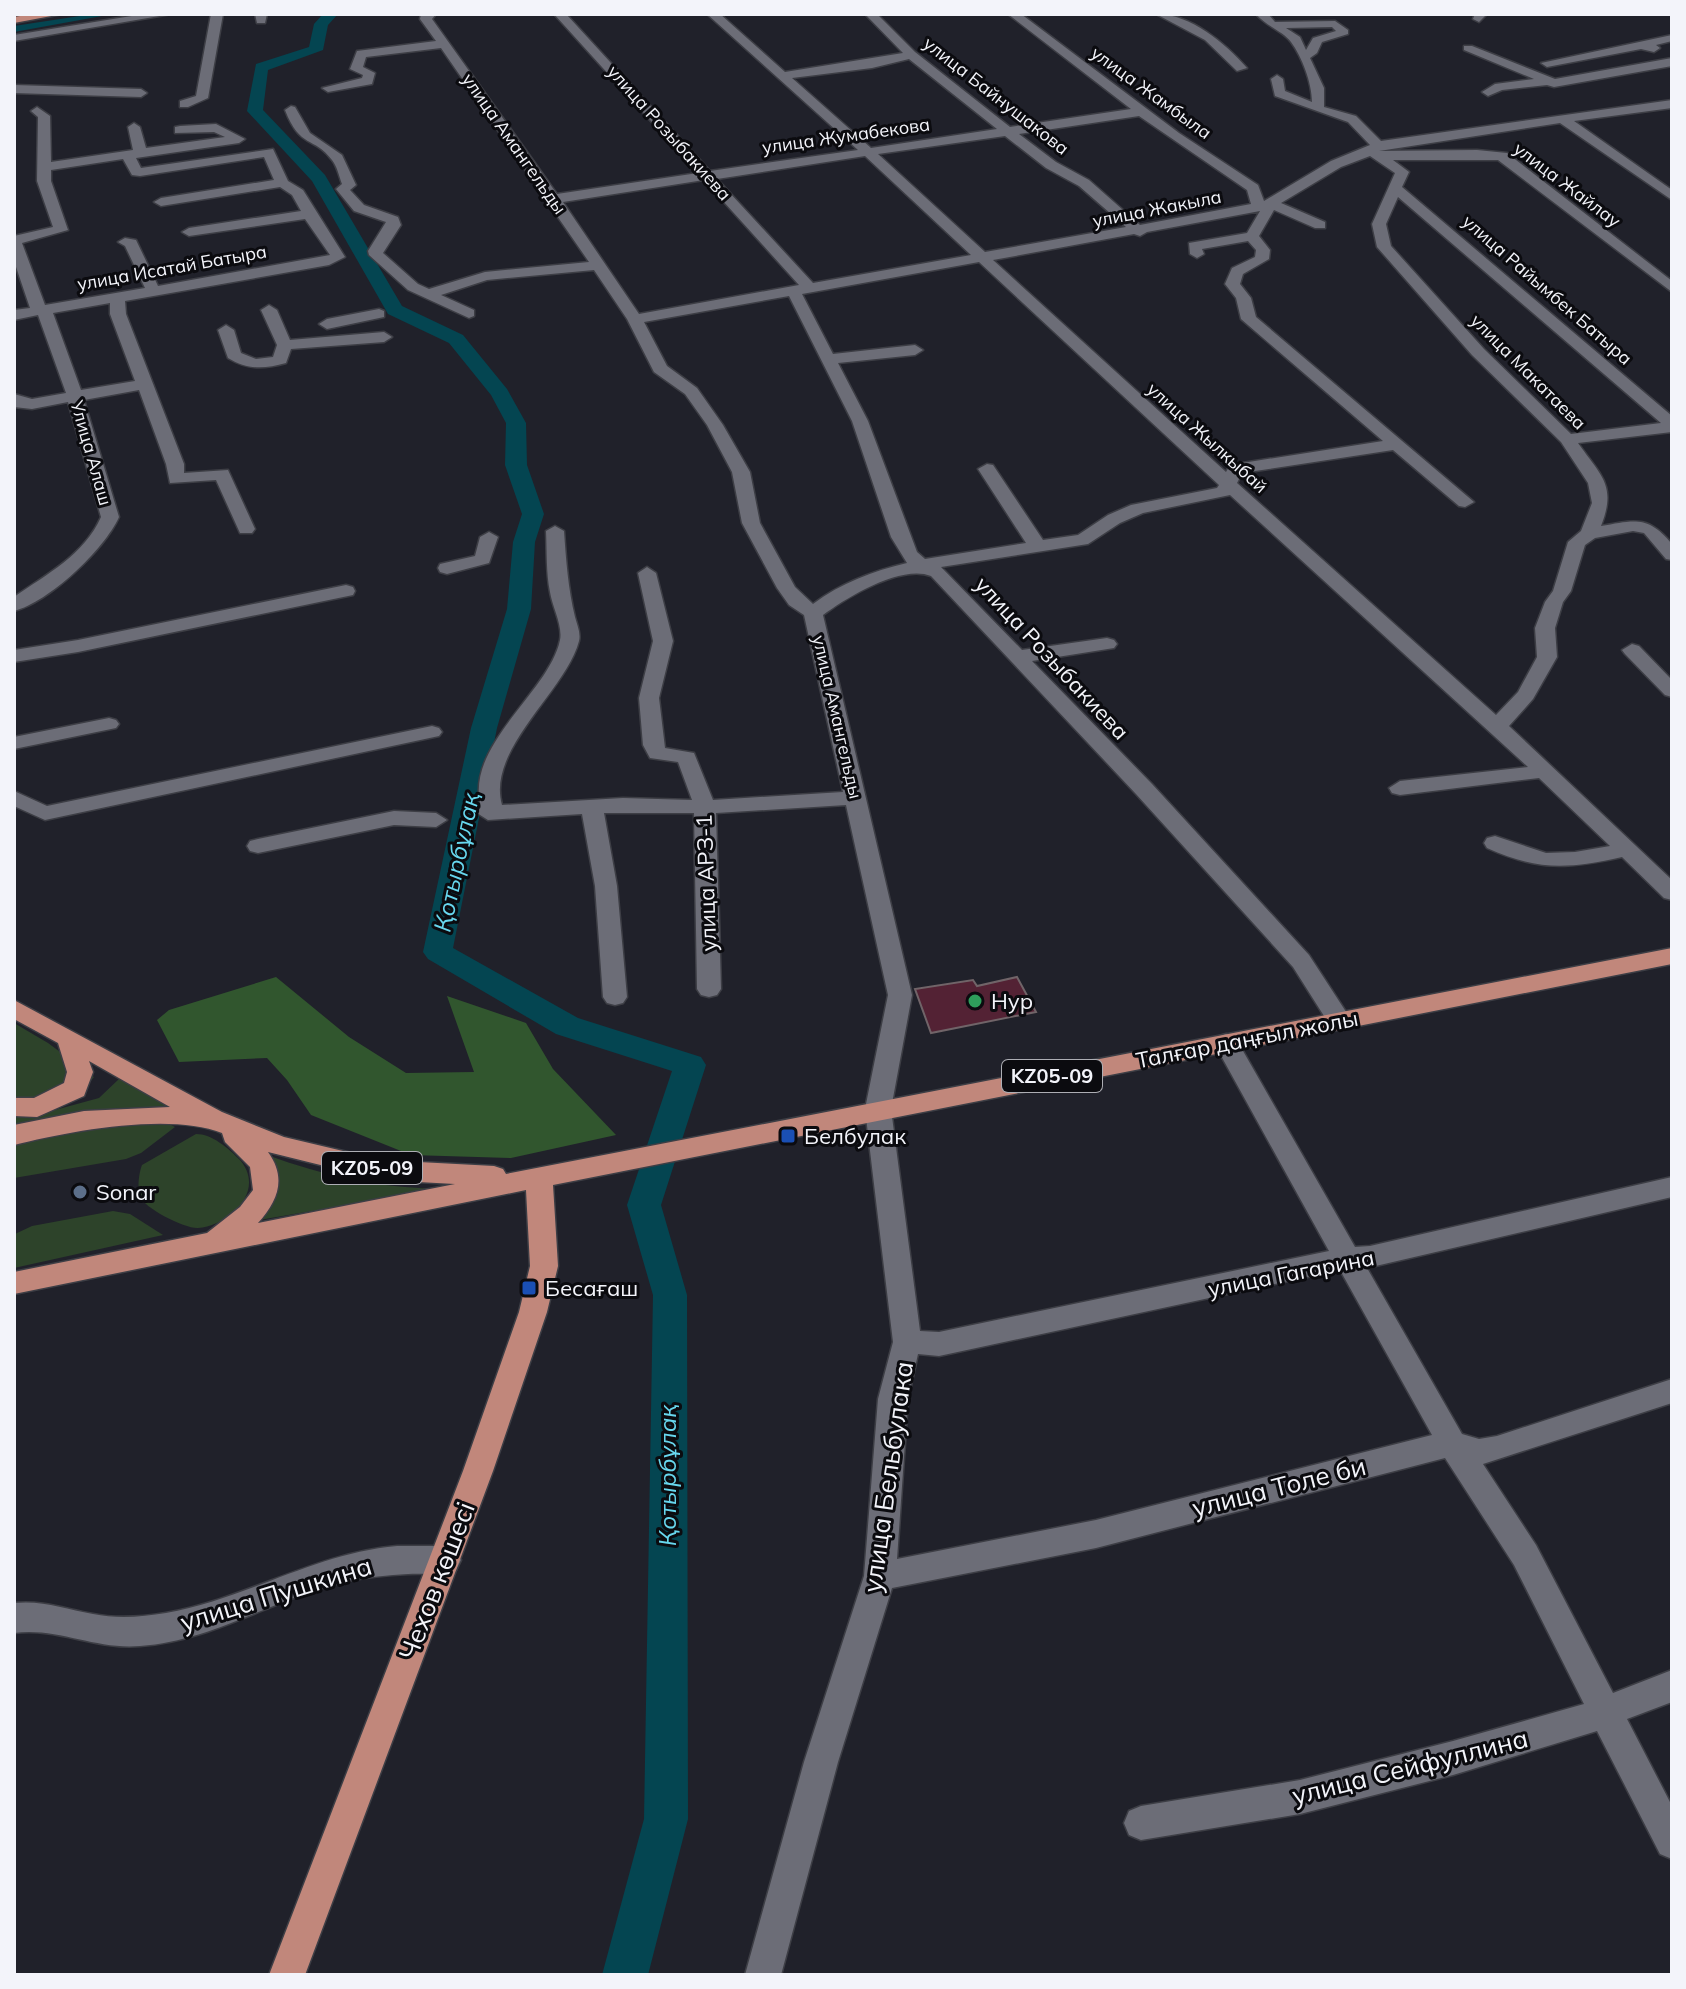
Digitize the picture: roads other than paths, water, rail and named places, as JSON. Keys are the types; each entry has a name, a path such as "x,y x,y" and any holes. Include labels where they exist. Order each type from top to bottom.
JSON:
{"main road":[{"path":"14,20 56,14"},
{"name":"Талғар даңғыл жолы","path":"14,1283 878,1109 1672,956"},
{"path":"14,1008 213,1119"},
{"path":"14,1107 37,1108 75,1089 80,1072 69,1040"},
{"name":"KZ05-09","path":"14,1135 78,1120 116,1117 213,1119"},
{"name":"Талғар даңғыл жолы","path":"213,1119 279,1146 349,1164 447,1176 539,1177"},
{"name":"Талғар даңғыл жолы","path":"203,1246 245,1220 268,1186 267,1169 261,1158 213,1119"},
{"name":"Чехов көшесі","path":"287,1975 445,1560 533,1312 544,1266 539,1177"}],"street":[{"path":"14,38 165,14"},
{"path":"184,104 202,98 217,14"},
{"name":"улица Амангельды","path":"430,14 426,15 426,19 635,319 660,369 691,391 715,425 741,472 751,523 786,588 796,601 813,613 900,995 878,1109"},
{"name":"улица Розыбакиева","path":"560,14 705,175 802,291 829,359 860,421 909,555 919,564 938,572 1301,961 1340,1021"},
{"name":"улица Жылкыбай","path":"713,14 868,152 1205,463 1232,476 1672,893"},
{"name":"улица Байнушакова","path":"871,14 911,55 1051,165 1084,183 1140,232"},
{"name":"улица Жамбыла","path":"1014,14 1174,136 1253,188 1265,205"},
{"path":"1162,14 1209,38 1241,68"},
{"path":"1262,14 1296,39 1299,51 1317,79 1321,94 1318,109"},
{"path":"1273,25 1335,24 1344,32 1317,40 1313,51 1304,56"},
{"path":"1547,63 1672,38"},
{"path":"328,88 368,81 369,73 356,69 356,55 443,44"},
{"path":"1641,45 1672,53"},
{"path":"1468,48 1554,83 1672,62"},
{"path":"782,76 872,64 911,55"},
{"path":"21,89 41,73"},
{"path":"1277,79 1279,93 1352,119 1375,151 1402,172 1395,188"},
{"path":"1488,92 1499,87 1549,81"},
{"path":"21,89 141,93"},
{"path":"14,240 61,230 44,181 44,116 35,109"},
{"path":"291,110 298,130 309,141 335,155 349,185 343,189 348,200 358,210 393,220 394,225 375,251 376,255 413,287 469,313"},
{"name":"улица Жумабекова","path":"552,199 1145,111"},
{"name":"улица Жакыла","path":"635,319 1140,232 1265,205 1336,164 1375,151 1565,121 1666,111"},
{"path":"1565,121 1672,196"},
{"path":"134,127 137,172 268,152 282,183"},
{"path":"43,167 239,139 216,128 180,130"},
{"name":"улица Жайлау","path":"1375,151 1502,156 1672,288"},
{"path":"161,202 282,183 298,193 309,214 189,232"},
{"name":"улица Райымбек Батыра","path":"1395,188 1672,425"},
{"name":"улица Макатаева","path":"1395,188 1379,224 1384,247 1478,352 1567,439 1597,483 1601,503 1589,534 1577,542 1562,591 1554,602 1545,628 1547,657 1526,695 1497,726"},
{"path":"1252,236 1265,205 1320,225"},
{"name":"улица Исатай Батыра","path":"14,315 337,259 329,240 309,214"},
{"path":"1197,254 1194,246 1252,236"},
{"path":"1252,236 1263,250 1262,259 1237,271 1232,284 1244,298 1249,319 1465,502"},
{"name":"Улица Алаш","path":"14,240 75,396 110,517 105,532 72,565 14,605"},
{"path":"125,242 131,243 154,292"},
{"path":"431,293 485,276 598,265"},
{"path":"1654,273 1672,271"},
{"path":"117,298 118,314 175,464 176,479 222,474 246,529"},
{"path":"226,330 234,355 246,363 261,365 280,360 285,345 269,310"},
{"path":"327,324 379,314"},
{"path":"285,345 384,337"},
{"path":"829,359 915,350"},
{"path":"14,399 20,404 32,404 143,384"},
{"path":"1567,439 1672,425"},
{"path":"813,613 827,600 919,564 1082,540 1098,533 1115,519 1135,511 1215,495 1224,491 1232,476 1397,444"},
{"path":"987,469 1038,547"},
{"path":"1589,534 1633,526 1650,529 1672,555"},
{"path":"555,531 559,591 571,637 562,661 506,740 493,775 489,797 492,808 488,813 592,807 705,807 856,798"},
{"path":"447,568 483,559 489,537"},
{"name":"улица АРЗ-1","path":"647,573 663,641 649,698 653,745 657,754 687,757 705,807 709,989"},
{"path":"14,656 78,646 346,591"},
{"path":"1017,657 1107,644"},
{"path":"1632,650 1672,691"},
{"path":"14,743 109,724"},
{"path":"14,798 45,813 432,732"},
{"path":"1400,788 1545,771"},
{"path":"592,807 606,886 615,997"},
{"path":"258,846 394,818 436,820"},
{"path":"1495,843 1522,857 1543,862 1628,849"},
{"path":"1226,1043 1452,1443 1525,1555 1672,1842"},
{"name":"улица Бельбулака","path":"763,1975 821,1762 880,1576 893,1399 907,1342 878,1109"},
{"name":"улица Гагарина","path":"907,1342 939,1344 1347,1258 1370,1257 1672,1187"},
{"name":"улица Толе би","path":"880,1576 984,1560 1251,1496 1452,1443 1479,1452 1497,1449 1672,1391"},
{"name":"улица Пушкина","path":"14,1618 41,1613 93,1629 130,1630 180,1625 269,1596 320,1575 397,1558 445,1560"},
{"name":"улица Сейфуллина","path":"1141,1823 1300,1797 1453,1758 1605,1712 1672,1686"}],"waterway":[{"path":"14,29 109,14"},
{"name":"Қотырбұлақ","path":"331,14 321,24 316,50 261,67 255,111 319,179 395,310 456,339 500,393 516,423 516,465 533,514 524,542 519,609 484,728 438,952 567,1026 690,1065 644,1205 670,1295 666,1819 625,1975"}],"place":[{"name":"Нур","path":"975,1001"},
{"name":"Белбулак","path":"788,1136"},
{"name":"Sonar","path":"80,1192"},
{"name":"Бесағаш","path":"529,1288"}]}
